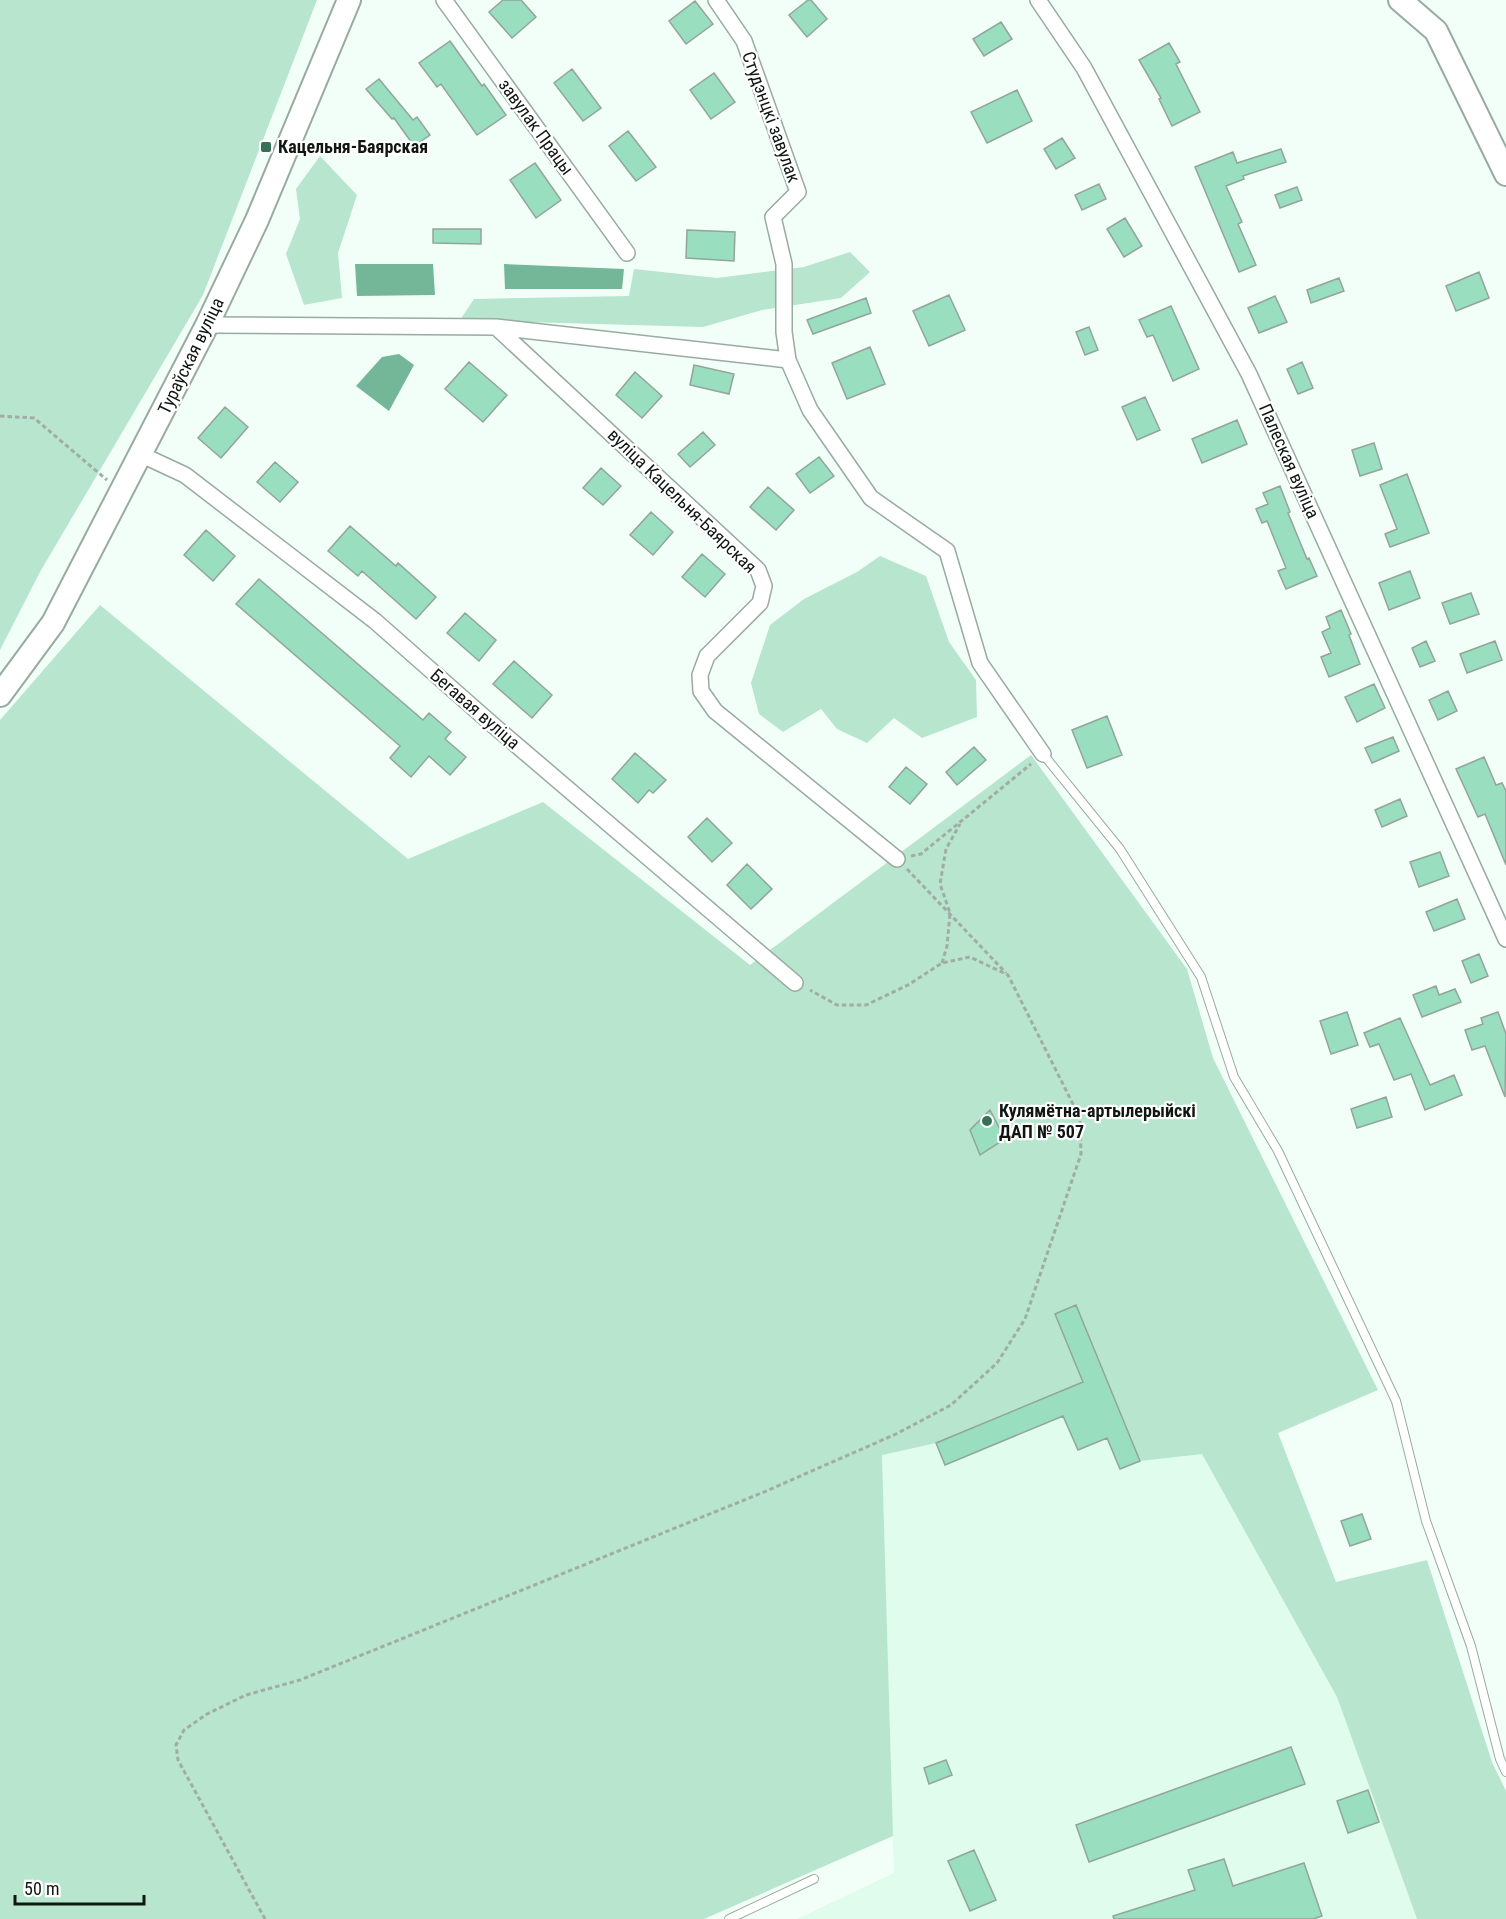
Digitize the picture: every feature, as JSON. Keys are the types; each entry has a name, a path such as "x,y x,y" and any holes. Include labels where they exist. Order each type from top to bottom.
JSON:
{"street":[{"name":"Тураўская вуліца","path":"0,695 53,623 142,455 256,220 349,0"},
{"name":"завулак Працы","path":"444,0 627,253"},
{"name":"Студэнцкі завулак","path":"716,0 744,40 798,192 773,217 784,264 784,332 788,360 810,410 871,498 947,551 980,663 1043,754"},
{"name":"Палеская вуліца","path":"1038,0 1084,68 1249,374 1506,939"},
{"path":"1400,0 1436,31 1506,174"},
{"path":"207,325 496,327 788,360"},
{"name":"вуліца Кацельня-Баярская","path":"496,327 758,570 764,586 760,603 706,656 700,675 701,691 715,711 897,859"},
{"name":"Бегавая вуліца","path":"142,455 186,475 375,621 795,983"}],"lane":[{"path":"1043,754 1120,849 1202,977 1234,1077 1278,1151 1396,1401 1426,1521 1471,1646 1500,1759 1506,1772"},
{"path":"729,1919 814,1879"}],"path":[{"path":"0,416 34,418 122,493"},
{"path":"897,859 921,854 1043,754"},
{"path":"942,963 947,946 950,913 940,884 946,849 960,823"},
{"path":"265,1919 178,1760 176,1746 184,1730 207,1714 246,1695 300,1680 764,1492 896,1434 951,1405 997,1363 1025,1319 1081,1154 1080,1118 1008,975 897,859"},
{"path":"795,983 837,1005 866,1005 908,985 942,963 970,957 1008,975"}],"shaded area":[{"path":"0,0 317,0 203,295 40,572 0,650"},
{"path":"320,156 357,195 338,253 342,298 304,305 286,254 300,219 296,189"},
{"path":"850,252 870,272 841,298 762,310 703,327 460,320 474,299 629,296 634,269 717,278 804,267"},
{"path":"355,264 433,264 435,295 357,296"},
{"path":"504,264 624,269 622,289 505,289"},
{"path":"399,354 414,365 389,411 356,386 382,357"},
{"path":"880,556 926,576 949,642 976,680 977,717 922,738 894,718 867,743 837,729 821,709 783,732 759,714 751,683 770,625 804,599 857,572"},
{"path":"100,605 408,859 543,802 750,965 1031,755 1187,969 1213,1058 1378,1390 1278,1433 1336,1582 1427,1560 1492,1762 1506,1791 1506,1919 1417,1919 1337,1697 1202,1454 1140,1461 1075,1305 1055,1314 1083,1382 936,1443 882,1455 893,1836 704,1919 0,1919 0,720"},
{"path":"1076,1305 1140,1460 1202,1454 1337,1697 1417,1919 797,1919 894,1873 882,1454 936,1443 1083,1382 1055,1314"}],"building":[{"path":"503,0 521,0 536,17 512,38 489,12"},
{"path":"811,0 827,19 807,37 789,15"},
{"path":"695,1 713,24 686,44 669,21"},
{"path":"1001,22 1012,39 984,56 973,39"},
{"path":"450,41 506,115 477,135 441,84 437,87 419,63"},
{"path":"1169,43 1180,62 1176,64 1200,112 1172,126 1159,99 1161,98 1139,60"},
{"path":"572,69 601,108 583,121 554,83"},
{"path":"714,73 735,102 711,119 690,90"},
{"path":"379,79 413,120 417,117 430,135 414,146 394,118 392,119 366,89"},
{"path":"1017,90 1032,121 987,143 971,112"},
{"path":"628,131 656,167 636,181 609,146"},
{"path":"1062,138 1075,158 1056,169 1044,149"},
{"path":"1281,149 1286,162 1243,176 1244,179 1226,186 1242,222 1238,224 1256,265 1239,272 1195,167 1233,152 1237,163"},
{"path":"535,163 561,200 536,218 510,180"},
{"path":"1099,184 1106,199 1082,210 1075,195"},
{"path":"1297,187 1302,200 1280,208 1275,195"},
{"path":"1125,218 1142,246 1124,257 1107,229"},
{"path":"433,229 481,229 481,244 433,243"},
{"path":"687,230 735,232 734,261 686,258"},
{"path":"1479,272 1489,298 1456,311 1446,286"},
{"path":"1339,278 1344,291 1311,303 1307,290"},
{"path":"949,295 965,330 929,346 913,311"},
{"path":"1275,296 1287,322 1259,333 1248,308"},
{"path":"866,298 871,313 813,334 807,320"},
{"path":"1171,306 1199,369 1173,381 1153,335 1147,337 1139,320"},
{"path":"1089,327 1098,350 1085,355 1076,332"},
{"path":"870,347 885,384 847,399 832,363"},
{"path":"469,362 507,395 483,422 445,389"},
{"path":"1302,362 1313,388 1298,394 1287,369"},
{"path":"694,365 734,374 729,394 690,385"},
{"path":"635,372 662,396 642,418 616,395"},
{"path":"1145,397 1160,430 1137,440 1122,407"},
{"path":"225,407 248,427 221,458 198,438"},
{"path":"1237,420 1247,444 1202,463 1192,439"},
{"path":"703,432 715,445 690,467 678,454"},
{"path":"1374,443 1382,469 1360,476 1352,450"},
{"path":"819,457 834,476 810,493 796,474"},
{"path":"275,462 298,482 280,502 257,482"},
{"path":"601,468 621,486 603,505 583,488"},
{"path":"1407,474 1429,533 1390,547 1385,534 1397,529 1380,485"},
{"path":"1280,486 1290,512 1288,513 1307,559 1309,558 1317,576 1286,589 1278,571 1286,568 1267,521 1262,523 1256,509 1268,504 1263,493"},
{"path":"768,487 794,510 776,530 750,507"},
{"path":"651,512 673,532 653,555 630,535"},
{"path":"350,526 396,566 398,563 436,597 416,619 362,571 358,576 328,551"},
{"path":"206,530 235,556 213,581 184,555"},
{"path":"702,554 725,574 705,597 682,577"},
{"path":"1410,571 1420,598 1389,610 1379,583"},
{"path":"259,579 423,720 429,713 451,732 445,739 466,757 450,775 429,756 411,777 390,758 400,746 236,604"},
{"path":"1471,593 1479,614 1450,624 1442,603"},
{"path":"1341,610 1360,664 1329,677 1321,657 1331,653 1322,632 1330,628 1326,617"},
{"path":"465,613 496,640 479,661 447,633"},
{"path":"1426,641 1435,661 1420,667 1412,648"},
{"path":"1495,641 1502,660 1467,673 1460,654"},
{"path":"514,661 552,695 532,718 493,684"},
{"path":"1374,684 1385,708 1357,722 1345,697"},
{"path":"1448,691 1457,711 1438,720 1429,700"},
{"path":"1107,716 1122,755 1087,768 1072,730"},
{"path":"1393,737 1399,751 1372,763 1365,748"},
{"path":"974,747 986,760 957,785 946,772"},
{"path":"635,753 666,780 653,793 649,790 638,803 612,779"},
{"path":"1484,757 1496,785 1502,783 1506,791 1506,865 1485,814 1478,817 1456,769"},
{"path":"906,767 927,784 910,804 889,787"},
{"path":"1400,799 1407,816 1382,827 1375,810"},
{"path":"707,818 732,843 712,862 688,837"},
{"path":"1440,852 1449,876 1419,887 1410,862"},
{"path":"747,864 772,889 751,909 727,885"},
{"path":"1457,899 1465,919 1434,931 1426,912"},
{"path":"1479,954 1488,976 1471,983 1462,961"},
{"path":"1436,986 1439,995 1455,989 1461,1002 1422,1017 1413,995"},
{"path":"1347,1012 1358,1045 1331,1054 1320,1021"},
{"path":"1498,1012 1506,1034 1505,1097 1485,1046 1472,1050 1465,1030 1483,1024 1481,1018"},
{"path":"1400,1018 1430,1085 1454,1075 1462,1095 1425,1110 1411,1074 1394,1080 1379,1044 1370,1047 1364,1033"},
{"path":"1386,1097 1392,1117 1357,1128 1351,1109"},
{"name":"Кулямётна-артылерыйскі ДАП № 507","path":"990,1110 1005,1139 980,1155 970,1130"},
{"path":"1076,1305 1140,1461 1120,1469 1107,1438 1078,1450 1063,1416 945,1465 936,1443 1083,1382 1055,1314"},
{"path":"1362,1514 1371,1539 1350,1546 1341,1521"},
{"path":"1291,1747 1305,1784 1089,1862 1076,1825"},
{"path":"946,1760 952,1775 929,1784 924,1768"},
{"path":"1368,1790 1379,1822 1348,1833 1337,1801"},
{"path":"974,1850 996,1900 970,1911 948,1861"},
{"path":"1224,1859 1233,1886 1304,1863 1322,1916 1313,1919 1114,1919 1113,1916 1195,1890 1188,1870"}],"place":[{"name":"Кацельня-Баярская","path":"266,147"},
{"name":"Кулямётна-артылерыйскі ДАП № 507","path":"987,1121"}]}
